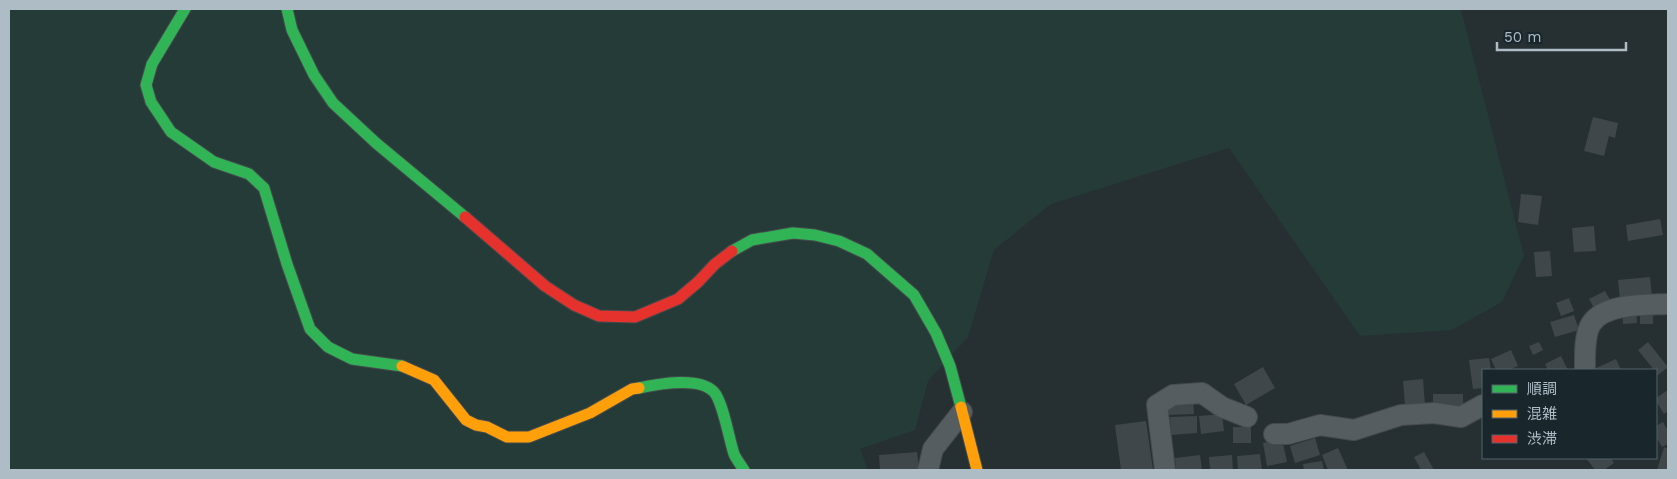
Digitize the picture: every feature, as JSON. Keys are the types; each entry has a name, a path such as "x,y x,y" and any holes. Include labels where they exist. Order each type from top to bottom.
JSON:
{"street":[{"path":"185,9 152,64 146,85 151,102 171,132 214,162 249,174 264,188 286,264 310,329 328,347 352,359 406,368 434,380 466,420 476,425 487,427 507,438 529,437 590,413 632,389 680,382 704,385 714,392 735,456 744,470"},
{"path":"286,9 292,30 314,75 333,103 376,143 512,256 545,286 574,305 599,316 635,317 678,299 715,264 736,248 752,240 793,233 839,241 867,254 914,295 936,333 950,366 977,470"},
{"path":"1586,369 1585,351 1590,325 1598,316 1623,306 1668,304"},
{"path":"1165,470 1157,405 1173,395 1202,393 1222,407 1247,417"},
{"path":"1274,434 1288,434 1320,426 1354,430 1402,415 1434,414 1461,417 1482,406"},
{"path":"928,470 933,449 962,412"}],"green space":[{"path":"9,9 1461,9 1524,256 1502,302 1452,330 1360,336 1229,148 1051,204 994,250 968,337 928,381 915,430 860,449 868,470 9,470"}],"building":[{"path":"1593,117 1618,123 1615,138 1609,136 1604,156 1584,151"},
{"path":"1521,194 1542,196 1538,225 1518,222"},
{"path":"1660,219 1663,235 1628,241 1626,225"},
{"path":"1594,226 1596,251 1574,252 1572,228"},
{"path":"1550,251 1552,276 1536,277 1534,252"},
{"path":"1650,277 1652,297 1620,300 1618,280"},
{"path":"1605,291 1612,303 1596,312 1589,299"},
{"path":"1569,298 1574,311 1561,316 1556,303"},
{"path":"1640,309 1653,310 1653,324 1640,324"},
{"path":"1636,310 1637,323 1623,324 1622,312"},
{"path":"1574,315 1579,330 1555,337 1550,322"},
{"path":"1539,342 1543,350 1533,355 1529,346"},
{"path":"1648,342 1668,367 1658,375 1657,369 1653,369 1638,350"},
{"path":"1511,350 1518,366 1511,369 1496,369 1491,359"},
{"path":"1561,356 1568,369 1548,369 1545,364"},
{"path":"1489,358 1491,369 1482,369 1482,388 1473,389 1469,360"},
{"path":"1616,359 1621,369 1594,369"},
{"path":"1263,367 1275,388 1246,405 1234,384"},
{"path":"1423,379 1425,405 1405,406 1403,381"},
{"path":"1668,390 1668,411 1664,414 1657,403 1657,397"},
{"path":"1433,394 1463,394 1463,410 1433,410"},
{"path":"1193,399 1194,414 1167,415 1166,400"},
{"path":"1222,414 1224,431 1201,434 1199,416"},
{"path":"1197,416 1197,433 1171,435 1170,417"},
{"path":"1146,421 1153,470 1121,470 1115,425"},
{"path":"1663,422 1668,431 1668,444 1662,447 1657,439 1657,425"},
{"path":"1233,427 1251,427 1251,443 1233,443"},
{"path":"1315,438 1320,455 1295,463 1290,446"},
{"path":"1282,439 1287,462 1267,466 1263,443"},
{"path":"1664,447 1668,449 1668,470 1657,470"},
{"path":"1338,448 1348,470 1328,470 1322,455"},
{"path":"917,452 919,470 880,470 879,455"},
{"path":"1424,452 1434,470 1421,470 1414,457"},
{"path":"1260,454 1262,470 1238,470 1237,456"},
{"path":"1200,455 1202,470 1176,470 1175,458"},
{"path":"1232,455 1233,470 1210,470 1209,457"},
{"path":"1587,459 1612,459 1614,463 1604,470 1595,470"},
{"path":"1322,461 1324,470 1304,470 1303,464"}],"traffic: fast":[{"path":"185,9 152,64 146,85 151,102 171,132 214,162 249,174 264,188 287,264 310,329 328,347 352,359 402,366"},
{"path":"287,9 292,30 314,75 333,103 376,143 465,217"},
{"path":"732,251 752,240 793,233 815,235 839,241 867,254 914,295 936,333 950,366 961,407"},
{"path":"639,388 678,382 699,384 714,392 723,412 734,454 744,470"}],"traffic: slow":[{"path":"402,366 434,380 466,420 476,425 487,427 507,437 529,437 590,413 632,389 639,388"},
{"path":"961,407 977,470"}],"traffic: jam":[{"path":"465,217 545,286 574,305 599,316 635,317 678,299 715,264 732,251"}]}
